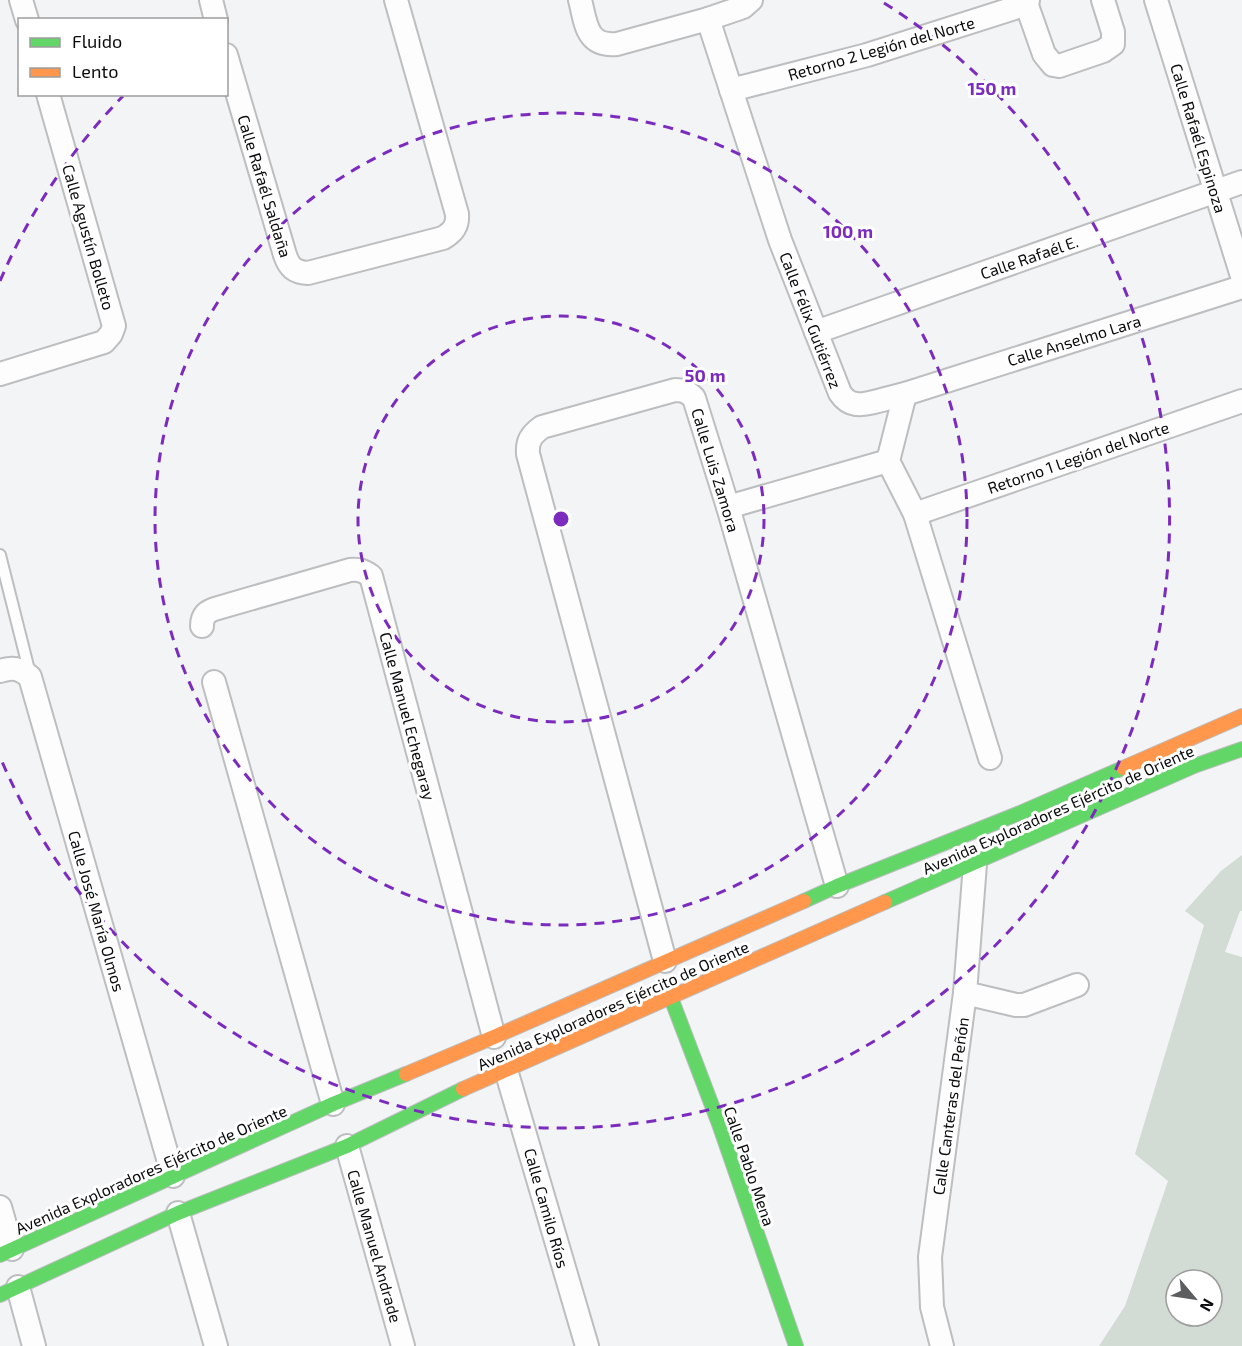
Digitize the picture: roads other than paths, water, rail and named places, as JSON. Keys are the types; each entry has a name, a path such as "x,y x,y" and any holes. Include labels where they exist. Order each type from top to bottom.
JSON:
{"street":[{"path":"21,0 26,18"},
{"path":"211,0 216,18"},
{"name":"Calle Rafaél Saldaña","path":"228,62 285,255 292,269 300,273 308,273 443,238 455,228 458,221 457,214 396,0"},
{"path":"580,0 588,30 593,38 601,43 617,44 708,19 743,7 751,0"},
{"path":"1027,1 1047,59 1053,65 1059,66 1102,51 1113,44 1113,32 1103,0"},
{"name":"Calle Rafaél Espinoza","path":"1156,0 1242,276"},
{"name":"Retorno 2 Legión del Norte","path":"731,90 867,56 1027,1"},
{"name":"Calle Félix Gutiérrez","path":"708,19 780,240 840,393 849,402 861,404 905,393"},
{"name":"Calle Agustín Bolleto","path":"0,374 104,342 114,326 49,96"},
{"name":"Calle Rafaél E.","path":"816,332 1242,182"},
{"name":"Calle Anselmo Lara","path":"905,393 1242,287"},
{"name":"Calle Luis Zamora","path":"665,961 528,454 529,439 542,427 675,390 682,390 694,398 728,507 837,886"},
{"path":"905,393 888,460 915,514 990,758"},
{"name":"Retorno 1 Legión del Norte","path":"915,514 1242,401"},
{"path":"728,507 888,460"},
{"name":"Calle Manuel Echegaray","path":"202,626 202,620 206,614 218,608 350,570 357,569 371,576 494,1037"},
{"path":"0,671 16,669 24,671 30,677"},
{"name":"Calle José María Olmos","path":"30,677 172,1176"},
{"path":"214,682 333,1104"},
{"name":"Avenida Exploradores Ejército de Oriente","path":"6,1252 333,1104 494,1037 837,886 1020,813 1242,716"},
{"path":"1184,741 1194,766"},
{"name":"Avenida Exploradores Ejército de Oriente","path":"9,1291 178,1213 346,1146 473,1084 1194,766 1242,748"},
{"name":"Calle Canteras del Peñón","path":"942,1346 932,1307 930,1257 965,993 975,864"},
{"path":"965,993 1024,1005 1077,985"},
{"name":"Calle Pablo Mena","path":"671,998 796,1346"},
{"name":"Calle Camilo Ríos","path":"506,1070 588,1346"},
{"name":"Calle Manuel Andrade","path":"346,1146 403,1346"},
{"path":"0,1207 6,1252"},
{"path":"178,1213 216,1346"},
{"path":"9,1291 34,1346"}],"lane":[{"path":"0,555 30,677"}]}
